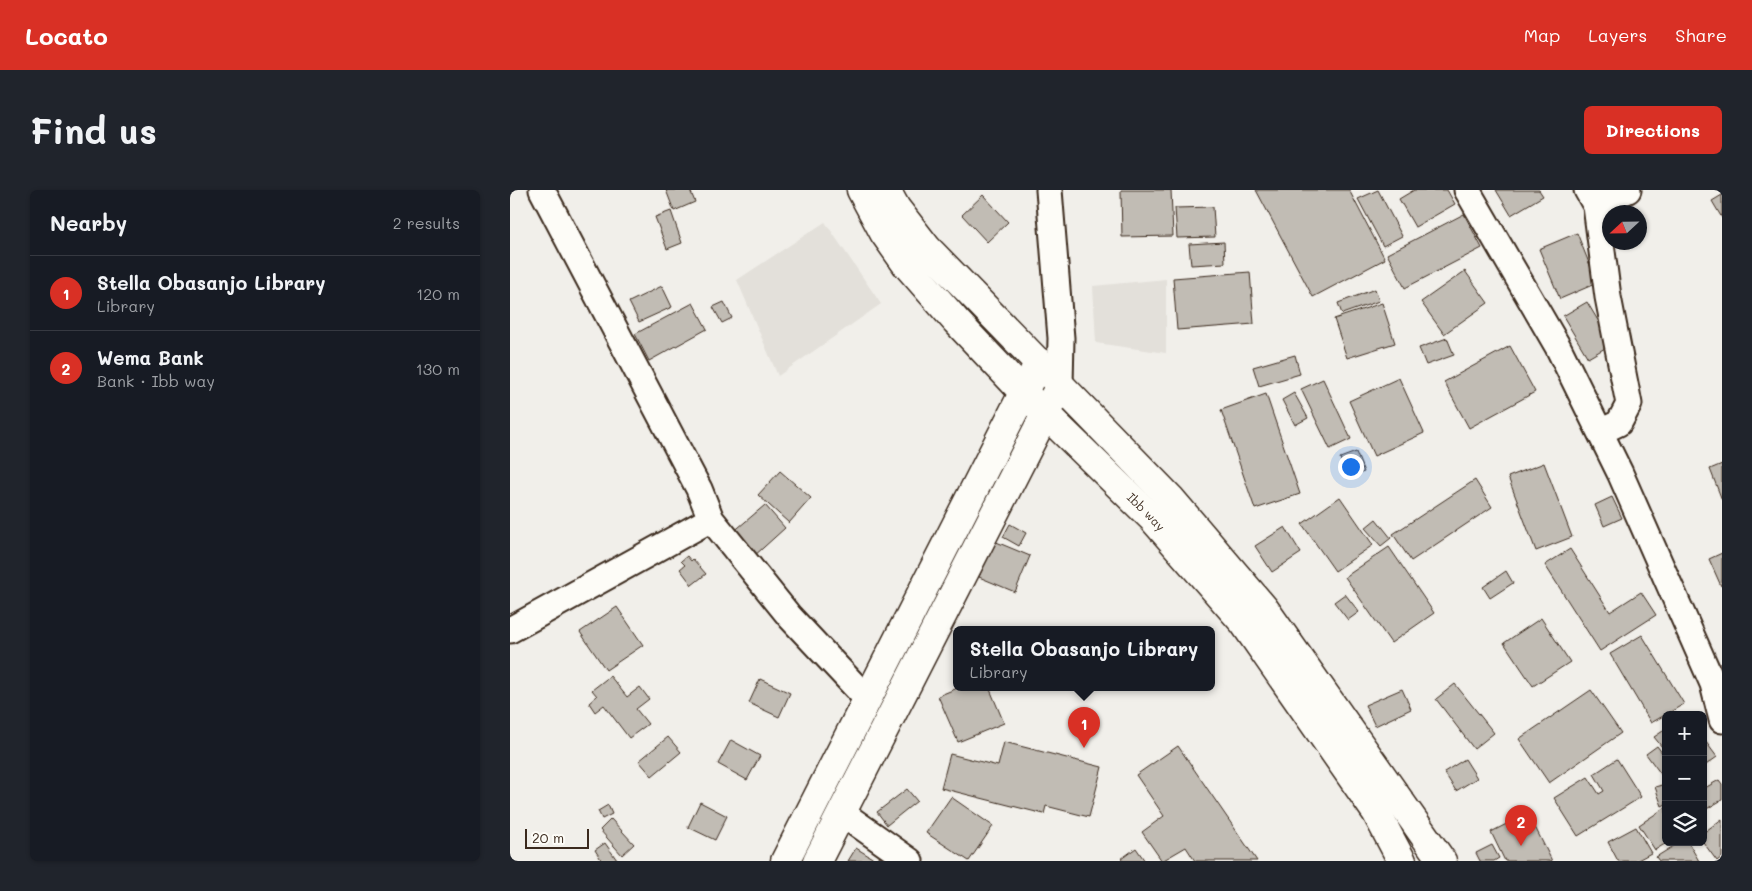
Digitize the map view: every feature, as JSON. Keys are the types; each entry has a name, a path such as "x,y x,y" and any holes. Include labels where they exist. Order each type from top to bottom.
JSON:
{"main road":[{"name":"Ibb way","path":"861,190 884,233 906,264 956,321 1024,393 1154,519 1244,623 1376,812 1402,861"},
{"path":"886,190 896,208 927,248 1171,499 1264,608 1442,861"},
{"path":"785,861 1024,393 1038,362"},
{"path":"817,861 1060,385"}],"street":[{"path":"542,190 694,480 711,520 790,617 867,699"},
{"path":"1049,190 1061,338 1060,385"},
{"path":"1467,190 1558,347 1600,432 1713,684 1722,720"},
{"path":"1600,432 1619,423 1629,404 1591,198 1628,190"},
{"path":"1038,362 1061,338"},
{"path":"510,630 711,520"},
{"path":"842,813 910,861"}],"shaded area":[{"path":"825,222 881,304 778,376 737,280"},
{"path":"1166,279 1166,353 1096,343 1093,286"}],"building":[{"path":"666,190 690,190 695,202 674,211"},
{"path":"1121,190 1171,190 1173,236 1122,237"},
{"path":"1256,190 1349,190 1385,259 1313,297"},
{"path":"1378,190 1402,236 1383,246 1358,199"},
{"path":"1414,190 1447,190 1455,204 1415,227 1399,199"},
{"path":"1496,190 1539,190 1543,196 1511,215"},
{"path":"983,195 1008,222 987,242 962,215"},
{"path":"1722,195 1722,218 1712,201"},
{"path":"1213,207 1215,237 1177,238 1175,208"},
{"path":"671,211 682,243 667,249 655,217"},
{"path":"1464,214 1482,248 1405,288 1387,254"},
{"path":"1577,233 1597,283 1560,299 1539,249"},
{"path":"1224,242 1225,263 1191,265 1189,244"},
{"path":"1465,271 1488,303 1444,334 1421,302"},
{"path":"1250,272 1254,324 1177,330 1173,278"},
{"path":"662,286 672,307 639,322 629,302"},
{"path":"1375,289 1379,301 1342,314 1338,303"},
{"path":"724,302 732,318 722,323 713,307"},
{"path":"1587,302 1612,344 1588,358 1563,316"},
{"path":"693,303 707,329 649,361 635,334"},
{"path":"1382,303 1395,343 1347,358 1334,319"},
{"path":"1447,338 1454,355 1426,365 1419,348"},
{"path":"1510,346 1535,392 1469,428 1444,382"},
{"path":"1295,355 1300,374 1259,386 1253,367"},
{"path":"1399,378 1424,433 1374,456 1349,401"},
{"path":"1323,379 1351,439 1330,449 1301,389"},
{"path":"1294,393 1308,418 1295,425 1282,400"},
{"path":"1266,394 1300,494 1255,509 1221,410"},
{"path":"1356,452 1364,472 1347,478 1340,458"},
{"path":"1544,463 1572,537 1536,551 1508,477"},
{"path":"1722,464 1722,500 1710,469"},
{"path":"780,471 811,498 789,523 758,495"},
{"path":"1475,480 1492,507 1411,561 1393,534"},
{"path":"1340,497 1373,545 1335,571 1302,524"},
{"path":"1612,497 1622,518 1604,526 1595,505"},
{"path":"765,505 785,528 753,557 732,533"},
{"path":"1376,519 1391,538 1381,546 1365,528"},
{"path":"1010,524 1026,533 1019,546 1003,537"},
{"path":"1285,527 1301,553 1272,572 1255,546"},
{"path":"994,541 1030,556 1015,592 979,577"},
{"path":"1389,547 1434,613 1391,643 1345,577"},
{"path":"1570,549 1610,612 1641,592 1656,615 1600,651 1545,565"},
{"path":"1722,553 1722,586 1721,586 1709,559"},
{"path":"687,556 691,561 693,559 706,574 692,585 680,569 685,565 681,561"},
{"path":"1506,571 1513,583 1490,598 1483,587"},
{"path":"1345,594 1359,612 1348,620 1334,602"},
{"path":"617,607 643,645 606,670 580,632"},
{"path":"1541,618 1570,662 1533,686 1504,643"},
{"path":"1642,635 1684,704 1672,711 1662,711 1662,717 1651,723 1610,654"},
{"path":"610,676 627,697 640,687 649,699 636,709 648,724 629,738 604,705 595,712 589,703 597,696 592,690"},
{"path":"760,679 790,693 779,717 749,703"},
{"path":"1455,684 1494,733 1474,749 1436,699"},
{"path":"1402,689 1411,709 1375,726 1365,705"},
{"path":"953,690 991,691 1004,723 958,742 938,696"},
{"path":"1591,690 1621,733 1549,783 1519,739"},
{"path":"1662,732 1662,747 1654,737"},
{"path":"668,737 681,752 652,776 639,761"},
{"path":"731,740 760,756 747,780 718,764"},
{"path":"1004,742 1102,767 1089,817 1046,806 1044,814 941,788 950,754 998,766"},
{"path":"1707,743 1717,757 1707,764"},
{"path":"1178,746 1257,861 1195,861 1186,847 1162,861 1142,832 1164,816 1136,775"},
{"path":"1657,746 1662,753 1662,776 1646,754"},
{"path":"1465,759 1477,778 1456,791 1444,772"},
{"path":"1617,759 1641,797 1578,836 1554,798 1588,777 1599,794 1604,791 1594,774"},
{"path":"1719,780 1722,784 1722,800 1707,809 1707,801 1707,787"},
{"path":"1662,785 1662,806 1655,787"},
{"path":"907,789 917,801 887,825 877,812"},
{"path":"951,797 993,826 969,861 926,833"},
{"path":"700,802 727,816 715,840 688,827"},
{"path":"608,805 612,814 602,819 598,811"},
{"path":"1662,810 1662,846 1655,850 1639,825"},
{"path":"1528,813 1552,861 1505,861 1491,832"},
{"path":"611,819 634,844 622,855 600,830"},
{"path":"1722,819 1722,857 1717,861 1706,846 1707,830"},
{"path":"1636,827 1651,853 1636,861 1618,861 1608,842"},
{"path":"605,843 616,861 602,861 595,850"},
{"path":"1492,845 1499,858 1494,861 1480,861 1476,853"},
{"path":"1674,846 1690,846 1699,861 1659,861 1656,857"},
{"path":"856,848 877,861 848,861"},
{"path":"1136,848 1145,861 1123,861 1121,859"}],"place":[{"name":"Stella Obasanjo Library","path":"1084,748"},
{"name":"Wema Bank","path":"1521,846"}]}
